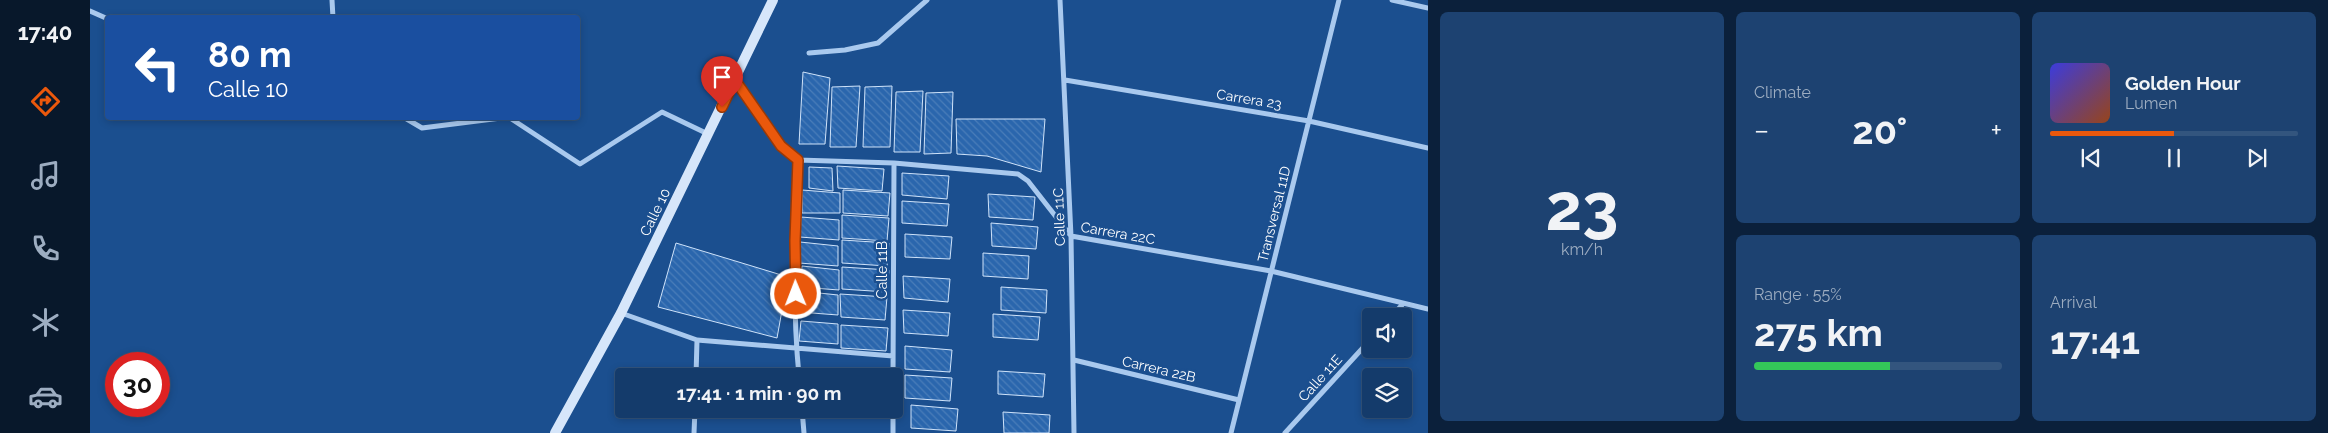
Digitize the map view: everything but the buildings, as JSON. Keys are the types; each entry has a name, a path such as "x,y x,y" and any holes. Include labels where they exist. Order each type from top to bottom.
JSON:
{"main road":[{"name":"Calle 10","path":"555,433 621,313 773,0"}],"street":[{"path":"332,0 333,15"},
{"path":"808,53 845,50 878,42 926,0"},
{"name":"Calle 11C","path":"1060,0 1071,236 1074,433"},
{"name":"Transversal 11D","path":"1231,433 1340,0"},
{"path":"1392,0 1428,8"},
{"path":"90,11 105,18"},
{"path":"735,80 781,146 798,160 795,241 796,347 798,368"},
{"name":"Carrera 23","path":"1065,80 1309,120 1428,148"},
{"path":"513,120 580,164 662,112 709,134"},
{"path":"408,120 422,128 485,120"},
{"name":"Carrera 22C","path":"798,160 894,163 1018,174 1028,181 1071,236 1271,272 1402,305 1428,309"},
{"name":"Calle 11B","path":"893,368 894,163"},
{"path":"1399,308 1402,305"},
{"path":"621,313 697,340 893,356"},
{"path":"696,368 697,340"},
{"name":"Calle 11E","path":"1286,433 1362,349"},
{"name":"Carrera 22B","path":"1074,360 1239,400"},
{"path":"694,433 695,418"},
{"path":"803,418 804,433"},
{"path":"893,418 893,433"}],"route":[{"path":"722,107 735,80 781,146 798,160 795,241 796,294"}]}
